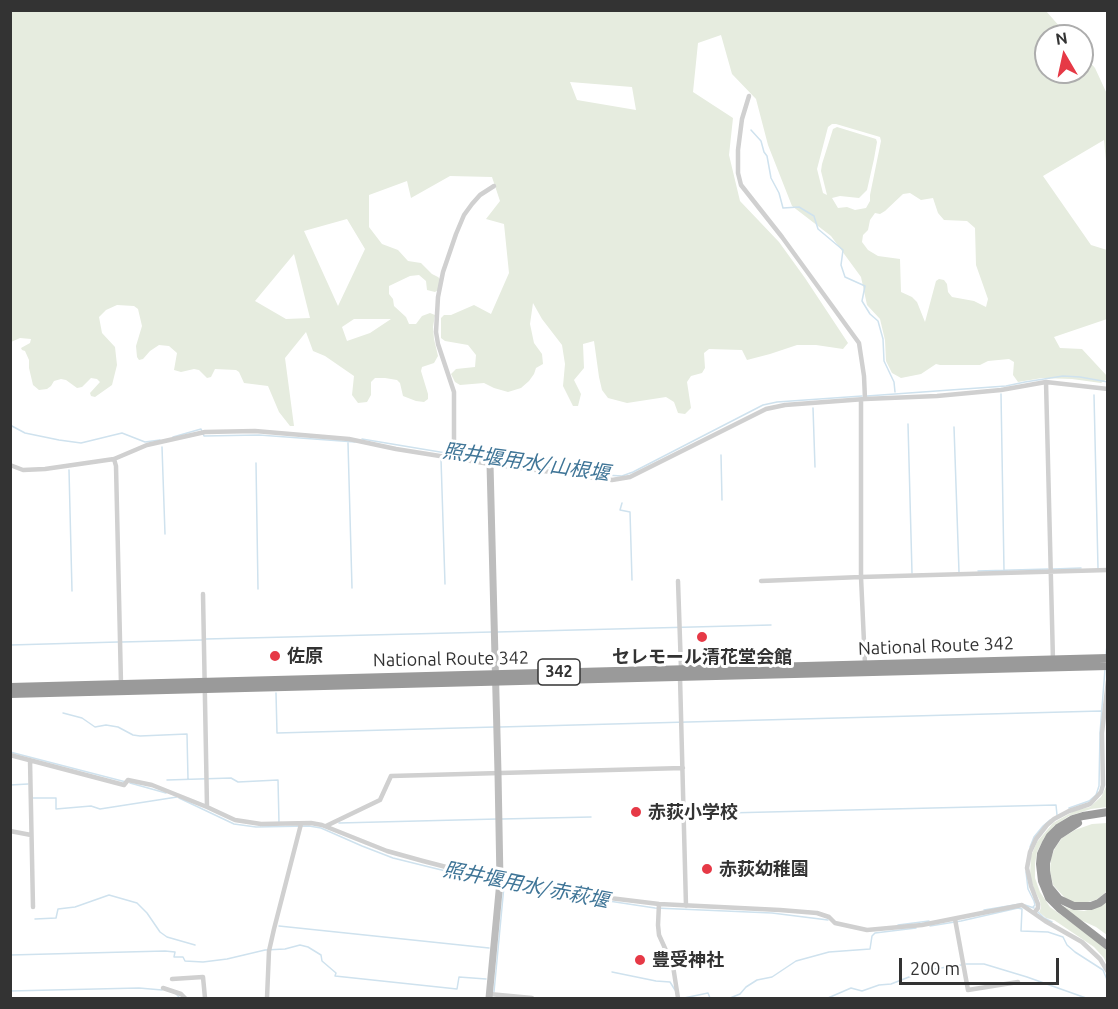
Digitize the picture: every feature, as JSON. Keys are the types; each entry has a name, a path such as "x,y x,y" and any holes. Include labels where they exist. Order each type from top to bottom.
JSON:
{"highway":[{"name":"National Route 342","path":"10,687 205,686 866,669 1053,663 1107,658"},
{"name":"National Route 342","path":"1053,663 1107,666"},
{"name":"National Route 342","path":"10,694 121,687"},
{"path":"1107,812 1073,819 1058,828 1046,843 1040,864 1042,881 1049,898 1107,946"},
{"path":"1107,817 1079,823 1058,836 1050,848 1046,863 1049,887 1059,899 1066,903 1074,906 1091,906 1107,896"}],"street":[{"path":"749,96 742,119 738,150 738,173 741,185 859,343 864,376 861,577 866,669"},
{"path":"454,458 453,392 436,332 438,297 443,272 464,215 480,195 494,186"},
{"path":"1046,382 1053,663"},
{"path":"10,465 23,470 34,470 114,459 147,445 205,432 255,431 349,439 490,464 612,480 630,477 766,409 785,405 937,396 991,391 1046,382 1107,389"},
{"path":"114,459 121,687"},
{"path":"490,464 500,881 489,996 532,999"},
{"path":"761,581 1107,570"},
{"path":"678,581 686,906"},
{"path":"203,594 207,807"},
{"path":"1034,913 1038,904 1031,886 1028,868 1030,852 1036,839 1054,819 1090,804 1101,792 1103,785 1102,733 1107,681"},
{"path":"10,755 124,785 128,780 152,785 235,820 261,824 311,823 326,826 387,851 500,881 585,895 659,904 817,913 829,917 835,923 867,930 922,925 1018,905 1082,942 1100,959 1107,972"},
{"path":"30,760 33,907"},
{"path":"326,826 380,800 391,776 682,768"},
{"path":"267,999 271,940 301,824"},
{"path":"10,831 31,835"},
{"path":"659,904 659,935 674,966 678,999"},
{"path":"955,919 968,990 1018,981"},
{"path":"172,979 203,977 205,999"},
{"path":"163,988 181,994 185,999"}],"shaded area":[{"path":"11,11 1046,11 1057,24 1034,24 1034,84 1094,84 1094,67 1107,94 1107,172 1104,140 1043,176 1091,245 1107,250 1107,319 1054,337 1060,348 1082,349 1107,376 1107,379 1101,383 1042,378 1018,382 1013,375 1014,362 1009,359 988,361 980,365 936,364 921,374 901,378 892,373 886,361 885,340 880,319 867,305 861,277 831,236 792,206 768,145 756,99 732,74 721,35 698,43 693,92 733,118 729,155 740,201 779,242 805,278 848,343 843,349 797,345 747,360 742,350 709,349 704,353 705,368 702,373 691,376 687,382 691,408 685,414 678,413 674,402 666,397 627,403 608,398 602,390 594,341 583,344 584,368 574,380 581,394 578,406 573,406 563,386 565,364 562,345 533,303 530,324 534,343 542,354 543,364 536,368 529,381 521,388 508,392 484,383 460,385 455,382 451,374 456,369 475,367 476,355 468,345 445,341 441,338 441,318 474,305 491,314 509,273 504,224 486,219 500,201 492,177 450,176 411,198 407,181 369,195 369,227 382,244 398,250 408,261 421,263 440,279 438,290 435,292 427,290 426,281 419,275 410,276 389,286 389,294 394,306 406,317 409,324 416,324 422,316 430,313 435,315 433,327 438,356 434,363 422,367 421,371 428,394 428,399 424,402 403,396 397,380 375,378 371,382 371,395 367,402 358,403 352,395 354,376 325,356 313,351 306,332 285,358 294,426 290,426 279,412 268,386 244,383 236,370 215,369 211,377 207,378 199,370 181,372 174,370 177,353 169,346 159,345 139,360 136,346 142,326 138,309 134,306 117,305 106,310 99,317 102,333 115,347 117,365 112,385 95,397 90,393 100,382 91,378 82,387 77,388 61,379 54,381 47,389 39,390 33,385 29,360 21,348 30,343 31,339 20,338 11,342","holes":["570,82 632,87 636,110 577,100","836,124 880,137 870,201 866,208 855,210 847,207 838,208 832,198 840,196 859,198 867,190 876,139 837,127 833,129 821,171 827,195 823,193 817,169 828,127","910,193 921,200 933,198 938,213 944,220 967,221 975,228 976,265 988,299 986,307 974,301 952,297 948,292 947,284 944,280 939,279 936,281 925,322 917,302 901,292 900,259 878,256 868,250 862,242 863,235 868,230 870,220 875,213 880,214 885,211 903,194","347,219 365,249 338,306 304,231","294,254 310,318 286,319 255,301","354,319 391,319 370,333 347,341 342,327"]},
{"path":"1107,785 1107,807 1069,816 1054,826 1044,838 1037,852 1035,878 1040,892 1050,907 1100,943 1107,951 1107,965 1094,947 1039,912 1040,901 1030,875 1031,856 1037,842 1053,823 1076,810 1090,807 1101,797"},
{"path":"1107,823 1107,890 1096,900 1088,902 1076,903 1067,900 1053,885 1050,871 1055,848 1062,838 1075,830 1092,824"},
{"path":"1107,901 1107,935 1059,906 1084,911 1098,907"}],"waterway":[{"path":"751,130 761,141 767,156 771,178 779,193 783,208 799,207 814,216 818,229 843,250 841,265 845,277 865,286 862,301 870,314 878,321 883,339 884,361 894,382 895,392"},
{"name":"照井堰用水/山根堰","path":"867,396 1006,386 1063,376 1108,382"},
{"path":"1001,394 1004,570"},
{"path":"1094,395 1098,568"},
{"name":"照井堰用水/山根堰","path":"457,455 622,476 763,405 862,396"},
{"path":"813,408 815,467"},
{"path":"908,424 912,573"},
{"name":"照井堰用水/山根堰","path":"10,425 25,433 81,443 122,433 145,442 160,440"},
{"path":"954,427 959,572"},
{"name":"照井堰用水/山根堰","path":"173,437 201,429 204,436 259,435 355,442"},
{"name":"照井堰用水/山根堰","path":"362,439 452,454"},
{"path":"348,443 352,588"},
{"path":"162,447 165,534"},
{"path":"721,455 722,500"},
{"path":"441,459 445,584"},
{"path":"256,463 258,589"},
{"path":"69,470 72,591"},
{"path":"622,503 620,510 630,512 632,580"},
{"path":"1053,569 1081,568"},
{"path":"978,571 1048,569"},
{"path":"497,632 771,625"},
{"path":"206,639 492,632"},
{"path":"1106,655 1108,635"},
{"path":"122,642 202,640"},
{"path":"10,645 118,642"},
{"path":"1069,808 1089,801 1096,795 1099,786 1105,669"},
{"path":"276,693 277,733 495,727"},
{"path":"500,727 1101,711"},
{"path":"63,713 82,718 95,727 106,725 118,727 133,735 187,734 188,779"},
{"name":"照井堰用水/赤萩堰","path":"10,752 126,782"},
{"path":"167,780 231,778 238,782 278,780 279,823"},
{"name":"照井堰用水/赤萩堰","path":"130,783 166,793"},
{"path":"10,785 28,784"},
{"path":"33,798 56,798 56,809 91,806 100,809 177,797"},
{"name":"照井堰用水/赤萩堰","path":"179,798 234,824 256,827 309,826 321,828 393,858 498,884"},
{"path":"686,814 1056,805 1057,815"},
{"path":"502,819 591,817"},
{"path":"339,823 497,819"},
{"path":"1030,847 1034,837 1050,820"},
{"path":"1026,872 1028,889 1035,905 1033,907"},
{"name":"照井堰用水/赤萩堰","path":"503,885 655,908 772,913 828,920"},
{"path":"494,992 504,886"},
{"path":"35,919 56,918 58,909 75,907 109,895 137,903 160,932 167,937 195,945"},
{"name":"照井堰用水/赤萩堰","path":"984,910 1020,904"},
{"name":"照井堰用水/赤萩堰","path":"1025,905 1034,908"},
{"path":"930,926 1022,909 1021,931 1048,932 1063,937 1067,945 1075,952 1103,970 1108,982"},
{"name":"照井堰用水/赤萩堰","path":"1038,912 1052,922"},
{"name":"照井堰用水/赤萩堰","path":"898,925 929,921"},
{"path":"279,926 489,948"},
{"path":"730,998 740,994 757,980 772,977 796,961 829,952 870,949 872,936 875,933 916,928"},
{"path":"10,955 165,951 175,952 174,957 183,957 185,961 203,962 300,945 321,955 322,961 336,973 335,976 457,989 459,977 486,979"},
{"path":"966,964 984,964 1086,998"},
{"path":"828,998 851,988 862,991 879,985 891,984 927,970 961,965"},
{"path":"612,972 670,982 675,990"},
{"path":"10,991 139,988 162,990"},
{"path":"684,998 708,993 710,998"},
{"path":"176,994 180,998"}],"place":[{"name":"セレモール清花堂会館","path":"702,637"},
{"name":"佐原","path":"275,656"},
{"name":"赤荻小学校","path":"636,812"},
{"name":"赤荻幼稚園","path":"707,869"},
{"name":"豊受神社","path":"640,960"}]}
